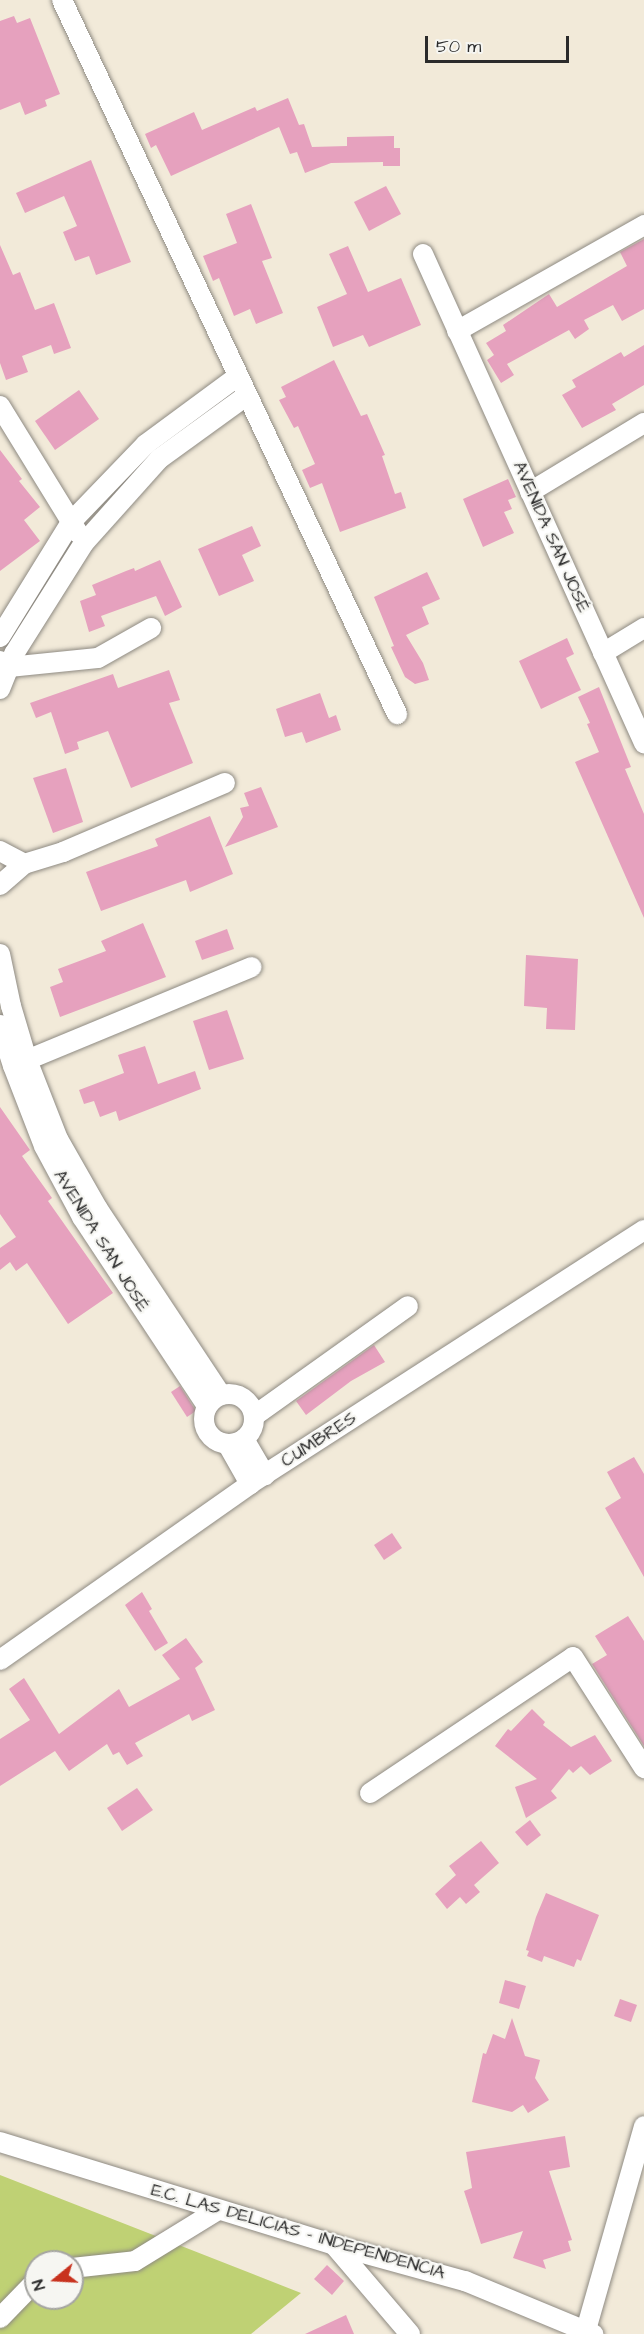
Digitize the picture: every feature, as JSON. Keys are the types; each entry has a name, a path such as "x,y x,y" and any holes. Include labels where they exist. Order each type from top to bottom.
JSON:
{"street":[{"path":"62,0 237,377 398,714"},
{"path":"458,331 644,225"},
{"name":"AVENIDA SAN JOSÉ","path":"423,254 644,743"},
{"path":"0,637 71,522 146,444 237,377"},
{"path":"2,677 84,543 159,459 246,396"},
{"path":"0,406 84,543"},
{"path":"530,492 644,423"},
{"path":"2,677 98,658 151,628"},
{"path":"603,653 644,628"},
{"path":"0,885 24,864 63,852 225,783"},
{"path":"0,851 24,864"},
{"name":"AVENIDA SAN JOSÉ","path":"0,954 20,1063 50,1156 82,1217 135,1279 214,1401"},
{"path":"20,1063 252,968"},
{"name":"AVENIDA SAN JOSÉ","path":"0,1025 20,1063"},
{"name":"CUMBRES","path":"0,1660 258,1480 644,1230"},
{"path":"254,1416 408,1306"},
{"path":"238,1396 245,1401 254,1416 254,1425 236,1442 219,1443 206,1431 204,1414 214,1401 238,1396"},
{"path":"236,1442 258,1480"},
{"path":"370,1793 573,1657 644,1768"},
{"path":"589,2332 644,2126"},
{"name":"E.C. LAS DELICIAS - INDEPENDENCIA","path":"0,2142 334,2245 465,2281 589,2332"},
{"path":"84,2267 135,2261 218,2210"},
{"path":"334,2245 410,2334"},
{"path":"0,2318 24,2293"}],"green space":[{"path":"0,2175 301,2293 251,2334 0,2334"}],"building":[{"path":"14,16 17,23 30,18 60,94 45,100 47,106 25,115 20,102 0,110 0,21"},
{"path":"288,98 299,125 304,124 312,147 347,146 347,137 394,136 394,148 400,148 400,166 383,166 383,162 331,163 305,173 297,152 290,154 279,127 171,176 156,145 151,148 145,134 194,112 202,130 255,107 257,111"},
{"path":"91,160 131,262 96,275 89,256 75,261 63,232 77,226 64,196 25,213 16,193"},
{"path":"386,186 401,214 369,231 354,202"},
{"path":"251,204 272,258 262,261 283,313 256,324 250,309 234,316 219,278 213,281 203,256 237,243 226,214"},
{"path":"644,239 644,309 622,321 613,305 584,320 589,329 575,339 569,330 507,364 514,375 501,383 487,360 494,355 486,343 506,331 503,325 549,294 557,307 627,266 620,252"},
{"path":"0,245 13,275 20,272 35,310 54,303 71,348 54,354 51,345 22,356 28,372 6,380 0,363"},
{"path":"348,246 368,292 401,278 421,325 369,347 363,335 333,347 317,307 347,294 329,254"},
{"path":"644,345 644,385 612,404 616,410 582,428 562,395 576,387 572,380 621,352 624,357"},
{"path":"334,360 361,416 367,414 385,455 382,456 395,494 401,492 406,508 340,532 322,483 310,488 302,470 315,464 298,426 294,428 279,400 286,397 281,387"},
{"path":"79,390 99,419 55,450 35,421"},
{"path":"0,450 22,479 19,481 40,507 24,520 40,541 0,571"},
{"path":"508,479 516,497 508,500 512,509 504,512 514,533 483,547 463,499"},
{"path":"252,526 261,546 242,555 254,581 219,596 198,549"},
{"path":"160,560 182,607 165,616 156,596 101,616 105,626 89,632 80,601 96,595 92,585"},
{"path":"427,572 440,599 422,607 429,624 406,635 423,663 429,680 415,684 405,677 391,647 394,646 374,597"},
{"path":"567,638 574,654 566,658 581,690 541,709 519,661"},
{"path":"169,670 180,700 169,703 193,763 131,788 108,731 77,742 79,749 65,754 51,712 36,718 30,703 113,674 118,688"},
{"path":"599,687 631,767 625,769 644,814 644,918 575,762 599,752 587,724 590,723 578,697"},
{"path":"320,693 329,718 336,715 341,730 306,743 302,732 285,737 276,709"},
{"path":"66,768 83,822 53,833 33,778"},
{"path":"261,787 278,827 225,847 243,817 240,808 249,806 244,793"},
{"path":"210,816 233,874 190,892 186,880 101,911 86,872 158,846 155,839"},
{"path":"143,923 166,977 60,1017 50,987 63,982 58,969 106,951 101,941"},
{"path":"227,929 234,949 202,960 195,941"},
{"path":"526,955 578,959 575,1030 546,1029 547,1008 524,1006"},
{"path":"227,1010 244,1059 209,1070 193,1021"},
{"path":"145,1046 158,1084 195,1071 201,1089 119,1121 116,1111 100,1117 94,1101 84,1104 79,1090 124,1073 118,1055"},
{"path":"0,1107 30,1150 22,1156 52,1198 48,1201 113,1293 68,1324 27,1263 16,1271 10,1262 0,1270 0,1248 16,1237 0,1214"},
{"path":"374,1345 385,1362 351,1381 306,1415 296,1401"},
{"path":"180,1386 196,1411 187,1417 171,1392"},
{"path":"634,1457 644,1474 644,1577 605,1508 621,1498 607,1472"},
{"path":"392,1533 402,1548 384,1560 374,1545"},
{"path":"142,1592 152,1609 149,1611 168,1643 155,1651 125,1605"},
{"path":"628,1616 644,1641 644,1746 592,1664 607,1655 595,1636"},
{"path":"186,1638 203,1662 195,1668 215,1710 192,1721 189,1714 135,1743 143,1756 127,1765 119,1752 113,1755 107,1744 69,1771 55,1751 0,1786 0,1739 30,1720 9,1689 24,1678 59,1734 119,1689 129,1707 180,1679 162,1655"},
{"path":"532,1709 545,1722 543,1725 571,1747 595,1735 612,1761 590,1775 581,1766 573,1773 569,1769 551,1791 557,1798 526,1818 515,1787 537,1779 495,1746 508,1729 511,1731"},
{"path":"137,1788 153,1810 122,1831 107,1808"},
{"path":"530,1820 541,1835 527,1846 515,1832"},
{"path":"481,1841 499,1863 474,1885 480,1892 466,1904 460,1897 447,1909 435,1894 456,1875 449,1866"},
{"path":"546,1893 599,1915 581,1961 577,1959 574,1967 544,1956 542,1962 527,1956 529,1951 526,1950"},
{"path":"505,1980 526,1986 519,2009 499,2003"},
{"path":"620,1999 637,2005 631,2022 614,2016"},
{"path":"512,2018 525,2056 540,2060 535,2078 549,2100 528,2113 523,2105 512,2112 472,2102 483,2053 486,2054 493,2034 505,2039"},
{"path":"565,2136 570,2167 549,2171 572,2240 568,2241 571,2251 543,2260 546,2269 513,2258 523,2231 481,2244 464,2191 472,2188 466,2152"},
{"path":"327,2265 344,2281 332,2295 314,2279"},
{"path":"346,2315 354,2334 305,2334"}]}
